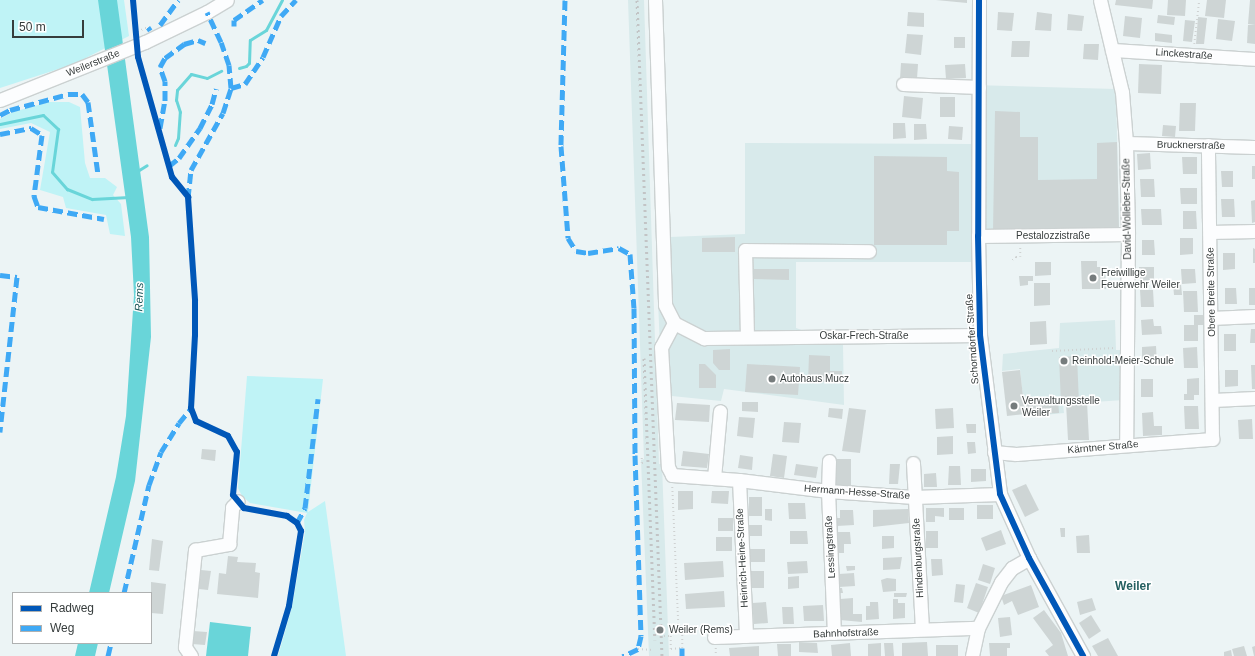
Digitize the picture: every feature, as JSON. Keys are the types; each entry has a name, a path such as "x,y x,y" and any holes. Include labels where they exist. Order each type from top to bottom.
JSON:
{"street":[{"name":"Weilerstraße","path":"0,100 145,42 207,12 227,0"},
{"path":"655,0 665,305 674,323 661,347 668,467 672,475"},
{"name":"Schorndorfer Straße","path":"978,0 978,236 980,336 1000,494 1029,558 1082,656"},
{"name":"David-Wolleber-Straße","path":"1100,0 1122,92 1126,143 1128,234 1126,444"},
{"name":"Linckestraße","path":"1112,50 1255,59"},
{"path":"902,84 979,87"},
{"name":"Brucknerstraße","path":"1126,143 1255,147"},
{"name":"Obere Breite Straße","path":"1208,145 1213,400 1212,439"},
{"path":"1210,232 1255,231"},
{"name":"Pestalozzistraße","path":"978,236 1128,234"},
{"path":"747,337 745,250 869,251"},
{"path":"1211,318 1255,316"},
{"name":"Oskar-Frech-Straße","path":"674,323 704,338 980,336"},
{"path":"1213,400 1255,398"},
{"path":"714,478 720,411"},
{"name":"Kärntner Straße","path":"994,452 1016,454 1126,444 1212,439"},
{"name":"Lessingstraße","path":"829,461 828,491 834,633"},
{"name":"Hindenburgstraße","path":"913,463 922,629"},
{"name":"Hermann-Hesse-Straße","path":"672,475 739,480 828,491 914,497 1000,494"},
{"name":"Heinrich-Heine-Straße","path":"739,480 746,636"},
{"path":"191,656 185,647 195,550 228,544 232,507 238,501"},
{"path":"972,656 978,628 1001,582 1012,568 1029,558"},
{"name":"Bahnhofstraße","path":"714,637 978,628"}],"path":[{"path":"1193,55 1199,0"},
{"path":"134,33 148,27"},
{"path":"1012,260 1016,257 1020,257 1021,236"},
{"path":"1052,351 1127,347"},
{"path":"642,458 642,463 646,463"},
{"path":"664,636 671,636 671,649 682,648 682,630 678,624 672,475"},
{"path":"638,648 653,650"}],"shaded area":[{"path":"0,0 124,0 129,36 74,64 0,88"},
{"path":"628,0 644,0 659,464 662,464 669,656 649,656 641,460 644,459"},
{"path":"973,85 1116,89 1119,230 971,230 971,262 796,262 796,328 843,344 844,405 724,389 721,401 662,395 658,301 671,300 670,237 745,234 745,143 971,144"},
{"path":"49,102 69,102 80,107 85,163 90,178 105,178 117,187 113,195 121,204 125,236 110,234 106,215 66,208 63,197 40,190 50,132 31,123 0,129 0,119 13,112"},
{"name":"Reinhold-Meier-Schule","path":"1115,320 1116,350 1125,350 1124,400 1063,404 1064,413 1025,417 1020,369 1002,371 1003,354 1059,348 1060,323"},
{"path":"247,376 323,379 308,512 325,501 346,656 278,656 292,607 305,532 304,520 307,513 250,503 242,496 238,488"}],"water":[{"name":"Rems","path":"98,0 117,0 149,237 151,337 135,481 109,592 89,592 116,477 126,416 134,295 131,237"},
{"path":"210,622 251,627 248,656 206,656"},
{"path":"78,644 98,644 95,656 75,656"}],"building":[{"path":"936,0 967,0 967,3"},
{"path":"1116,0 1153,0 1152,9 1115,5"},
{"path":"1168,0 1186,0 1185,16 1167,15"},
{"path":"1207,0 1226,0 1224,18 1205,16"},
{"path":"1250,0 1255,0 1255,25 1248,24"},
{"path":"908,12 924,13 924,27 907,26"},
{"path":"998,12 1014,13 1012,31 997,30"},
{"path":"1037,12 1052,14 1051,31 1035,30"},
{"path":"1068,14 1084,16 1082,31 1067,30"},
{"path":"1158,15 1175,17 1174,25 1157,23"},
{"path":"1125,16 1142,18 1140,38 1123,36"},
{"path":"1198,17 1207,18 1204,44 1196,44"},
{"path":"1218,19 1235,21 1232,41 1216,39"},
{"path":"1185,20 1195,21 1192,42 1183,41"},
{"path":"1248,25 1255,25 1255,44 1247,43"},
{"path":"1155,33 1172,35 1172,43 1155,41"},
{"path":"907,34 923,35 921,55 905,53"},
{"path":"954,37 965,37 965,48 954,48"},
{"path":"1012,41 1030,41 1029,57 1011,57"},
{"path":"1084,44 1099,44 1098,60 1083,59"},
{"path":"901,63 918,64 917,79 900,79"},
{"path":"965,64 966,78 946,79 945,65"},
{"path":"1139,64 1162,65 1161,94 1138,93"},
{"path":"904,96 923,98 921,119 902,117"},
{"path":"940,97 955,97 955,117 940,117"},
{"path":"1180,103 1196,103 1195,131 1179,131"},
{"path":"995,111 1020,112 1020,137 1038,137 1038,180 1097,179 1097,143 1117,142 1119,230 993,231"},
{"path":"893,123 905,123 906,138 893,139"},
{"path":"914,124 926,124 927,139 914,140"},
{"path":"1163,125 1176,126 1175,137 1162,136"},
{"path":"949,126 963,127 962,140 948,139"},
{"path":"1150,153 1151,169 1138,170 1137,154"},
{"path":"874,156 947,157 947,171 959,172 959,231 947,231 947,245 874,245"},
{"path":"1182,157 1197,157 1197,174 1183,174"},
{"path":"1252,166 1255,166 1255,179 1252,179"},
{"path":"1221,171 1233,171 1233,187 1222,187"},
{"path":"1140,179 1154,179 1155,197 1141,197"},
{"path":"1180,188 1197,188 1197,204 1181,204"},
{"path":"1221,199 1234,199 1235,217 1222,217"},
{"path":"1255,200 1255,222 1252,223 1251,201"},
{"path":"1141,209 1161,209 1162,225 1142,225"},
{"path":"1183,211 1196,211 1197,229 1183,229"},
{"path":"735,237 735,252 702,252 702,238"},
{"path":"1180,238 1193,238 1193,254 1180,255"},
{"path":"1142,240 1154,240 1155,255 1142,255"},
{"path":"1253,248 1255,249 1255,263 1253,263"},
{"path":"1223,253 1235,253 1235,269 1223,270"},
{"name":"Freiwillige Feuerwehr Weiler","path":"1081,261 1097,261 1097,267 1105,267 1106,289 1082,289"},
{"path":"1035,262 1051,262 1051,275 1035,276"},
{"path":"1139,267 1154,267 1154,282 1139,282"},
{"path":"754,269 789,269 789,280 754,279"},
{"path":"1181,269 1195,269 1196,283 1182,284"},
{"path":"1019,276 1033,276 1033,281 1028,281 1028,285 1020,286"},
{"path":"1034,283 1050,283 1050,305 1034,306"},
{"path":"1173,284 1181,284 1182,295 1174,295"},
{"path":"1225,288 1236,288 1237,304 1225,304"},
{"path":"1249,288 1255,288 1255,305 1249,305"},
{"path":"1140,290 1153,290 1154,307 1141,307"},
{"path":"1183,291 1197,291 1198,312 1184,312"},
{"path":"1194,315 1205,315 1205,325 1198,325 1198,341 1184,341 1184,325 1194,325"},
{"path":"1153,319 1154,326 1161,326 1162,334 1142,335 1141,320"},
{"path":"1046,321 1047,344 1030,345 1030,322"},
{"path":"1251,329 1255,329 1255,343 1250,343"},
{"path":"1224,334 1236,334 1236,351 1224,351"},
{"path":"1156,346 1157,364 1142,364 1142,347"},
{"path":"1197,347 1198,368 1184,368 1183,348"},
{"path":"730,349 730,370 719,370 713,363 713,350"},
{"path":"809,355 830,356 830,371 842,371 842,382 808,382"},
{"path":"1077,356 1079,403 1087,402 1089,440 1068,440 1066,403 1061,404 1059,357"},
{"path":"699,364 705,364 716,375 716,388 699,388"},
{"name":"Autohaus Mucz","path":"747,364 800,367 798,395 745,392"},
{"path":"1251,365 1255,365 1255,389 1252,389"},
{"path":"1020,370 1025,414 1007,416 1002,372"},
{"path":"1225,370 1238,370 1238,386 1225,387"},
{"path":"1199,378 1199,395 1194,395 1194,400 1184,400 1184,394 1187,394 1187,379"},
{"path":"1141,379 1153,379 1153,397 1141,397"},
{"path":"1058,400 1059,413 1025,415 1025,402"},
{"path":"742,402 758,402 758,412 742,411"},
{"path":"677,403 710,405 709,422 675,420"},
{"path":"1184,406 1198,406 1199,429 1185,429"},
{"path":"829,408 843,409 842,419 828,417"},
{"path":"849,408 866,410 860,453 842,451"},
{"path":"953,408 954,428 936,429 935,409"},
{"path":"1153,412 1154,426 1162,426 1162,435 1143,436 1142,413"},
{"path":"739,417 755,418 753,438 737,436"},
{"path":"1252,419 1253,439 1239,439 1238,420"},
{"path":"784,422 801,423 799,443 782,442"},
{"path":"966,424 976,424 976,433 967,433"},
{"path":"953,436 953,454 937,455 937,437"},
{"path":"967,442 975,442 976,453 968,454"},
{"path":"202,449 216,450 215,461 201,459"},
{"path":"683,451 709,454 707,468 681,466"},
{"path":"773,454 787,456 784,478 770,476"},
{"path":"740,455 753,457 752,470 738,468"},
{"path":"834,459 851,459 851,485 835,485"},
{"path":"796,464 818,467 816,478 794,475"},
{"path":"890,464 900,464 898,484 889,484"},
{"path":"949,466 960,466 961,485 948,485"},
{"path":"971,469 986,469 986,481 971,482"},
{"path":"936,473 937,487 924,487 924,474"},
{"path":"1026,484 1039,510 1025,517 1012,490"},
{"path":"678,491 693,491 693,509 678,510"},
{"path":"712,491 729,491 728,504 711,503"},
{"path":"749,497 762,497 762,516 749,516"},
{"path":"788,503 805,503 806,519 789,519"},
{"path":"977,505 993,505 993,519 977,519"},
{"path":"926,508 944,508 944,517 935,516 935,522 926,522"},
{"path":"949,508 964,508 964,520 949,520"},
{"path":"765,509 772,509 772,521 765,520"},
{"path":"908,509 909,523 873,527 873,510"},
{"path":"840,510 853,510 854,525 837,526 837,518 840,518"},
{"path":"718,518 733,518 733,531 718,531"},
{"path":"748,525 762,525 762,536 748,536"},
{"path":"1060,528 1065,528 1065,537 1061,537"},
{"path":"1001,530 1006,544 986,551 981,538"},
{"path":"790,531 807,531 808,544 790,544"},
{"path":"926,531 938,531 938,548 926,548"},
{"path":"837,532 850,532 851,544 844,544 844,553 838,553"},
{"path":"1089,535 1090,553 1077,553 1076,536"},
{"path":"882,536 894,536 894,548 882,549"},
{"path":"716,537 732,537 732,551 716,551"},
{"path":"152,539 163,541 159,571 149,570"},
{"path":"750,549 765,549 765,562 750,562"},
{"path":"228,556 238,557 237,562 256,563 255,572 260,573 258,598 217,594 219,573 226,574"},
{"path":"902,557 900,569 883,570 883,558"},
{"path":"931,559 942,559 943,575 932,576"},
{"path":"723,561 724,577 685,580 684,563"},
{"path":"807,561 808,573 788,574 787,562"},
{"path":"983,564 995,568 990,584 978,580"},
{"path":"846,566 855,566 855,570 847,571"},
{"path":"201,570 211,571 208,590 199,589"},
{"path":"750,571 764,571 764,588 750,588"},
{"path":"854,573 855,586 839,587 839,574"},
{"path":"799,576 799,588 788,589 788,577"},
{"path":"887,578 896,579 896,591 883,592 881,580"},
{"path":"151,582 166,584 163,614 152,613"},
{"path":"976,583 988,587 979,613 967,608"},
{"path":"956,584 965,585 963,603 954,602"},
{"path":"1031,585 1039,607 1018,615 1012,601 1004,605 1001,596"},
{"path":"837,588 842,588 843,593 837,593"},
{"path":"724,591 725,607 686,609 685,594"},
{"path":"894,593 907,593 906,597 894,597"},
{"path":"853,598 853,614 862,614 862,622 840,620 840,599"},
{"path":"1092,598 1096,610 1080,615 1077,602"},
{"path":"893,599 898,599 898,603 905,603 905,618 893,619"},
{"path":"766,602 768,623 754,624 752,603"},
{"path":"870,602 878,602 879,619 866,620 866,606 870,606"},
{"path":"823,605 824,621 804,621 803,606"},
{"path":"782,607 793,607 794,624 783,624"},
{"path":"1044,610 1061,633 1068,656 1049,656 1045,651 1053,645 1033,618"},
{"path":"1091,615 1101,631 1089,639 1079,623"},
{"path":"1010,617 1012,635 1000,637 998,618"},
{"path":"193,631 207,632 205,645 192,644"},
{"path":"1108,638 1118,656 1098,656 1092,646"},
{"path":"799,642 817,643 818,653 799,652"},
{"path":"927,642 928,656 902,656 902,643"},
{"path":"850,643 851,656 832,656 831,645"},
{"path":"881,643 881,656 868,656 868,644"},
{"path":"884,643 893,643 894,656 885,656"},
{"path":"989,643 1010,643 1010,648 1007,648 1007,656 990,656"},
{"path":"777,644 791,644 791,656 778,656"},
{"path":"936,645 958,645 958,656 936,656"},
{"path":"759,646 759,656 730,656 729,648"},
{"path":"1244,646 1247,656 1234,656 1232,649"},
{"path":"1255,646 1255,656 1254,656 1252,647"},
{"path":"1231,650 1232,656 1224,656 1224,652"}],"waterway":[{"path":"239,68 246,66 249,63 250,40 266,30 282,0"},
{"path":"175,145 178,138 180,112 176,100 177,90 191,74 207,78 221,71"},
{"path":"0,124 43,115 58,129 52,172 67,189 92,199 129,197"},
{"path":"139,170 147,165"}],"railway":[{"path":"637,0 662,656"},
{"path":"644,358 655,640"}],"marked path":[{"path":"160,25 178,0"},
{"path":"234,26 234,20 263,0"},
{"path":"231,88 245,84 263,57 281,16 296,0"},
{"path":"565,0 561,146 568,238 576,251 588,253 619,248 630,254 634,308 635,455 641,636 638,649 623,656"},
{"path":"188,198 191,170 223,113 231,88 229,65 221,42 207,12"},
{"path":"160,128 165,101 165,81 160,67 165,58 184,44 198,40 205,43"},
{"path":"169,166 179,158 200,128 212,104 216,89"},
{"path":"0,115 10,110 68,94 82,94 88,102 98,174"},
{"path":"0,134 31,128 42,135 34,196 38,207 104,219"},
{"path":"0,275 17,277 0,432"},
{"path":"297,523 305,508 318,399"},
{"path":"124,592 149,485 161,452 179,423 191,408"},
{"path":"108,656 111,644"},
{"path":"682,648 682,656"}],"cycle path":[{"path":"133,0 138,57 172,177 188,197 195,301 195,335 191,408 196,421 228,436 237,452 233,495 244,508 287,516 297,523 301,531 289,606 274,656"},
{"path":"979,0 978,236 980,335 1000,494 1029,558 1083,656"}],"place":[{"name":"Freiwillige Feuerwehr Weiler","path":"1093,278"},
{"name":"Reinhold-Meier-Schule","path":"1064,361"},
{"name":"Autohaus Mucz","path":"772,379"},
{"name":"Verwaltungsstelle Weiler","path":"1014,406"},
{"name":"Weiler (Rems)","path":"660,630"}],"district":[{"name":"Weiler","path":"1133,587"}]}
